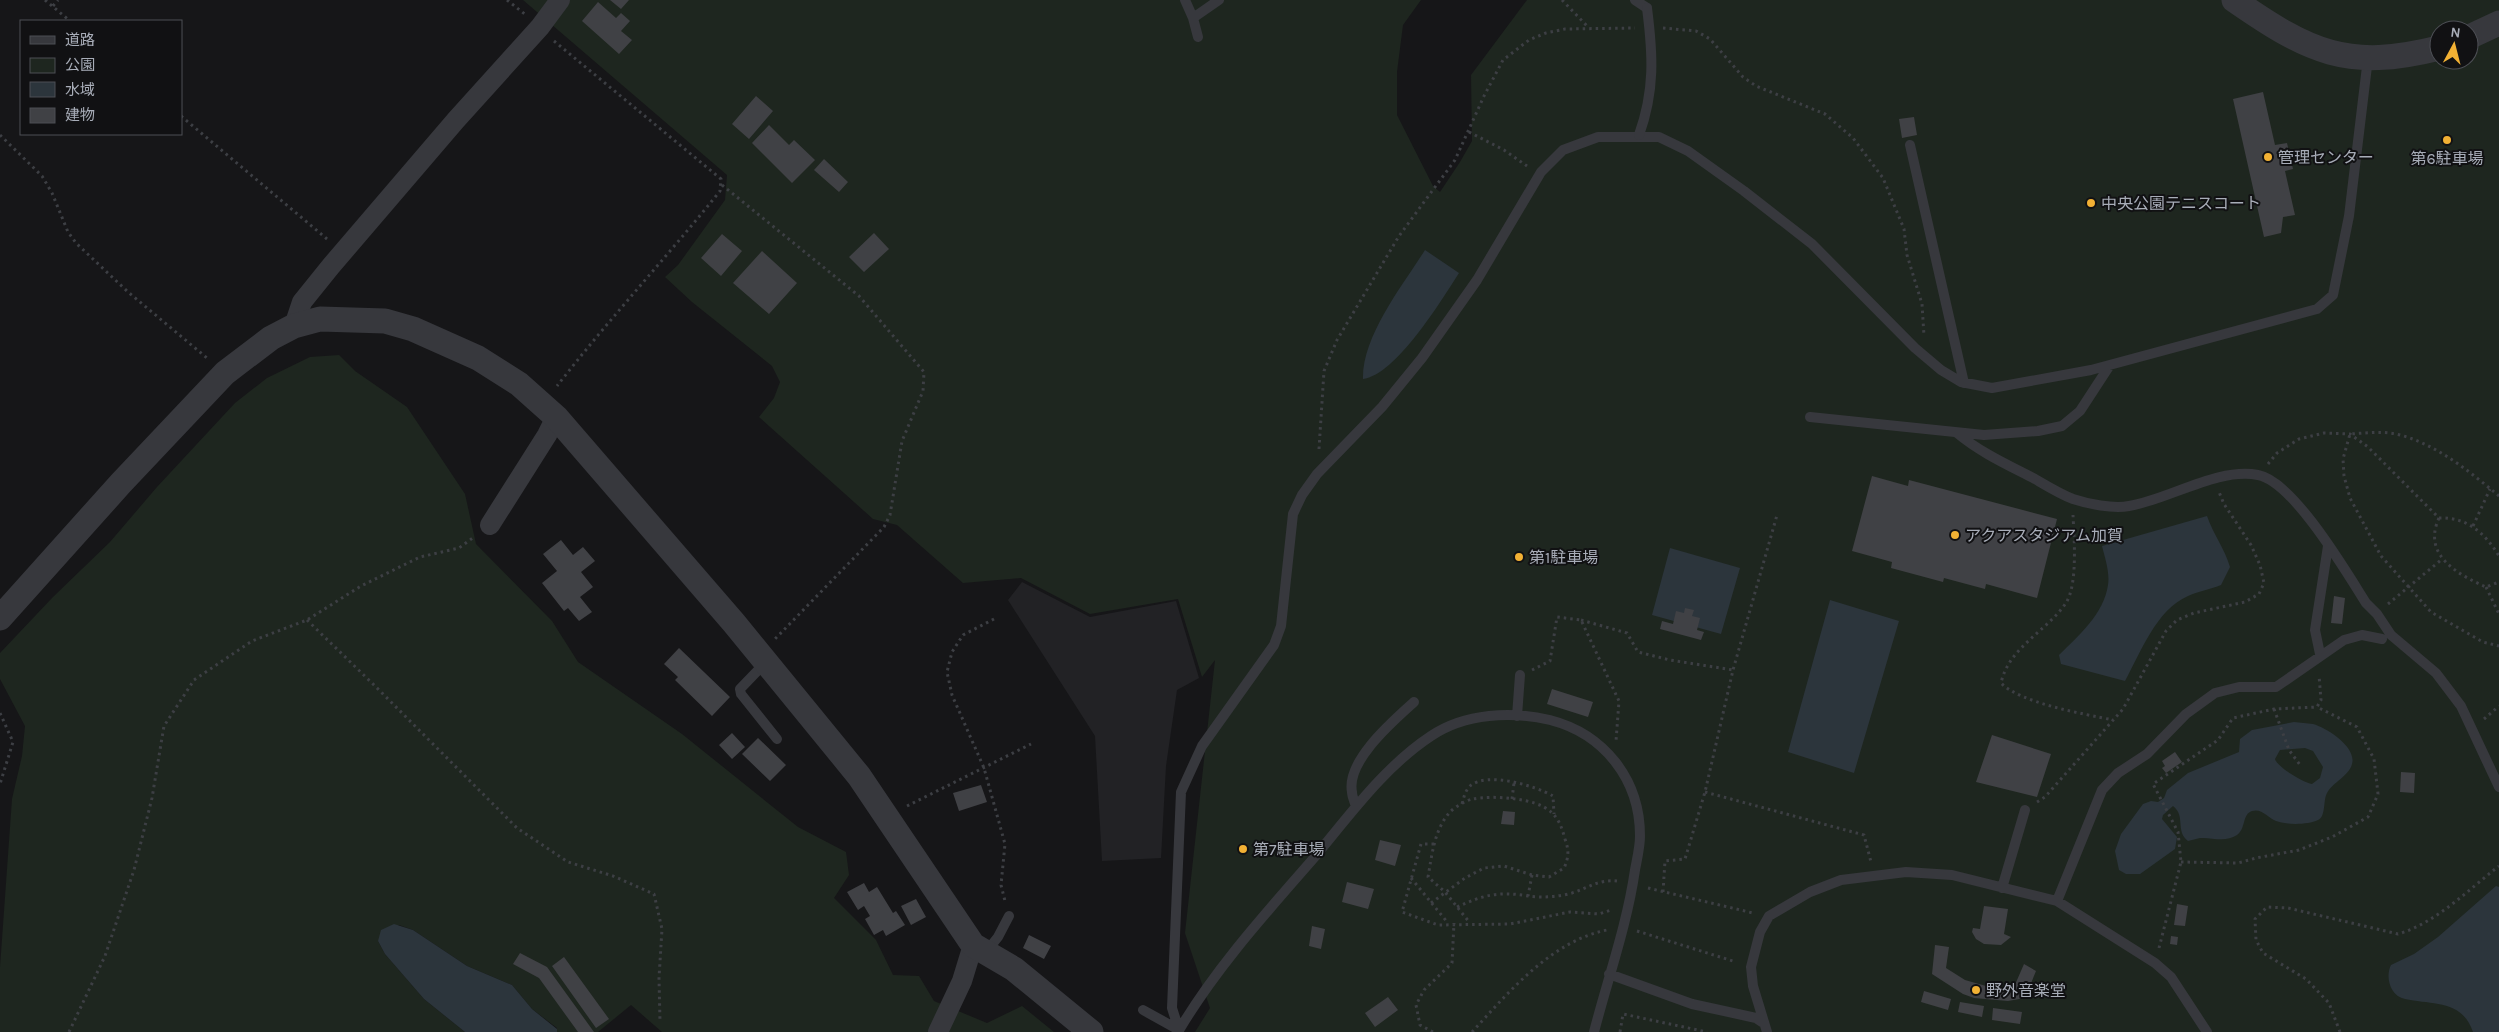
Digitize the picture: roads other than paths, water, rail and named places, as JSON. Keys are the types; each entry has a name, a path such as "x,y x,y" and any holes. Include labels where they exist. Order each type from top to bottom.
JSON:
{"street":[{"path":"294,326 302,302 456,120 540,27 560,0"},
{"path":"2234,0 2278,30 2312,48 2368,58 2409,55 2429,50"},
{"path":"2479,32 2499,23"},
{"path":"0,618 121,483 225,373 271,338 294,326 320,319 337,318 384,321 413,329 478,358 519,384 549,411 763,658 859,776 980,948 1014,969 1091,1032"},
{"path":"490,525 547,435 549,411"},
{"path":"938,1032 980,948"}],"lane":[{"path":"1185,0 1193,18 1198,37"},
{"path":"1193,18 1219,0"},
{"path":"1635,0 1647,8 1653,69 1650,96 1639,135"},
{"path":"1178,1031 1172,1008 1181,792 1202,746 1274,645 1281,626 1293,514 1302,495 1317,474 1382,407 1433,343 1477,280 1539,175 1563,150 1598,137 1639,135 1659,137 1688,151 1744,191 1812,244 1859,294 1941,370 1964,383 1992,388 2110,365 2317,309 2333,295 2349,216 2368,58"},
{"path":"1910,145 1964,383"},
{"path":"1810,417 1984,435 2038,431 2062,426 2080,411 2110,365"},
{"path":"1957,433 1970,444 1996,459 2073,499 2101,505 2128,506 2226,476 2258,475 2281,488 2300,505 2366,604 2377,614 2391,635 2436,673 2461,706 2499,787"},
{"path":"2319,656 2315,630 2328,546"},
{"path":"2057,901 2102,790 2118,773 2146,754 2186,714 2215,693 2239,687 2276,687 2344,640 2362,635 2382,638"},
{"path":"763,658 740,689 741,694 777,739"},
{"path":"1517,716 1520,675"},
{"path":"1356,807 1351,791 1357,766 1375,738 1414,702"},
{"path":"1178,1031 1212,979 1356,807 1405,755 1434,734 1466,720 1501,715 1533,716 1566,724 1590,738 1615,759 1628,782 1637,809 1640,836 1633,884 1624,927 1609,974 1594,1032"},
{"path":"2002,888 2025,810"},
{"path":"1767,1032 1762,1022 1753,986 1751,966 1760,932 1769,916 1810,892 1841,880 1906,872 1952,875 2057,901 2155,963 2171,977 2207,1032"},
{"path":"980,948 998,938 1009,916"},
{"path":"1609,974 1692,1004 1756,1018 1762,1022"},
{"path":"1143,1010 1178,1031"}],"water":[{"path":"1425,250 1459,273 1417,335 1403,351 1389,365 1376,374 1363,379 1364,363 1376,329 1395,295"},
{"path":"2207,516 2230,567 2221,585 2188,596 2177,602 2167,611 2150,633 2125,681 2061,664 2059,655 2089,624 2106,596 2108,576 2102,546"},
{"path":"1670,548 1740,568 1721,634 1652,615"},
{"path":"1830,600 1899,621 1854,773 1788,752"},
{"path":"2294,722 2313,724 2333,734 2346,745 2350,751 2352,764 2348,772 2327,793 2321,818 2308,823 2286,823 2276,821 2256,810 2247,815 2242,829 2237,835 2228,839 2200,838 2188,841 2182,833 2179,814 2173,806 2163,815 2162,819 2177,837 2175,849 2140,874 2126,874 2119,870 2115,851 2121,834 2143,804 2151,801 2158,802 2164,798 2167,790 2188,773 2239,752 2240,739 2252,730","holes":["2305,748 2313,751 2323,767 2320,778 2312,784 2291,774 2280,766 2275,759 2280,750"]},
{"path":"2496,886 2499,887 2499,1032 2473,1032 2468,1021 2454,1009 2445,1005 2400,997 2392,990 2389,970 2391,965 2414,954 2438,937"},
{"path":"394,924 413,930 467,966 512,985 532,1009 557,1029 557,1032 465,1032 424,999 385,954 378,941 381,930"}],"place":[{"name":"第6駐車場","path":"2447,140"},
{"name":"管理センター","path":"2268,157"},
{"name":"中央公園テニスコート","path":"2091,203"},
{"name":"アクアスタジアム加賀","path":"1955,535"},
{"name":"第1駐車場","path":"1519,557"},
{"name":"第7駐車場","path":"1243,849"},
{"name":"野外音楽堂","path":"1976,990"}]}
